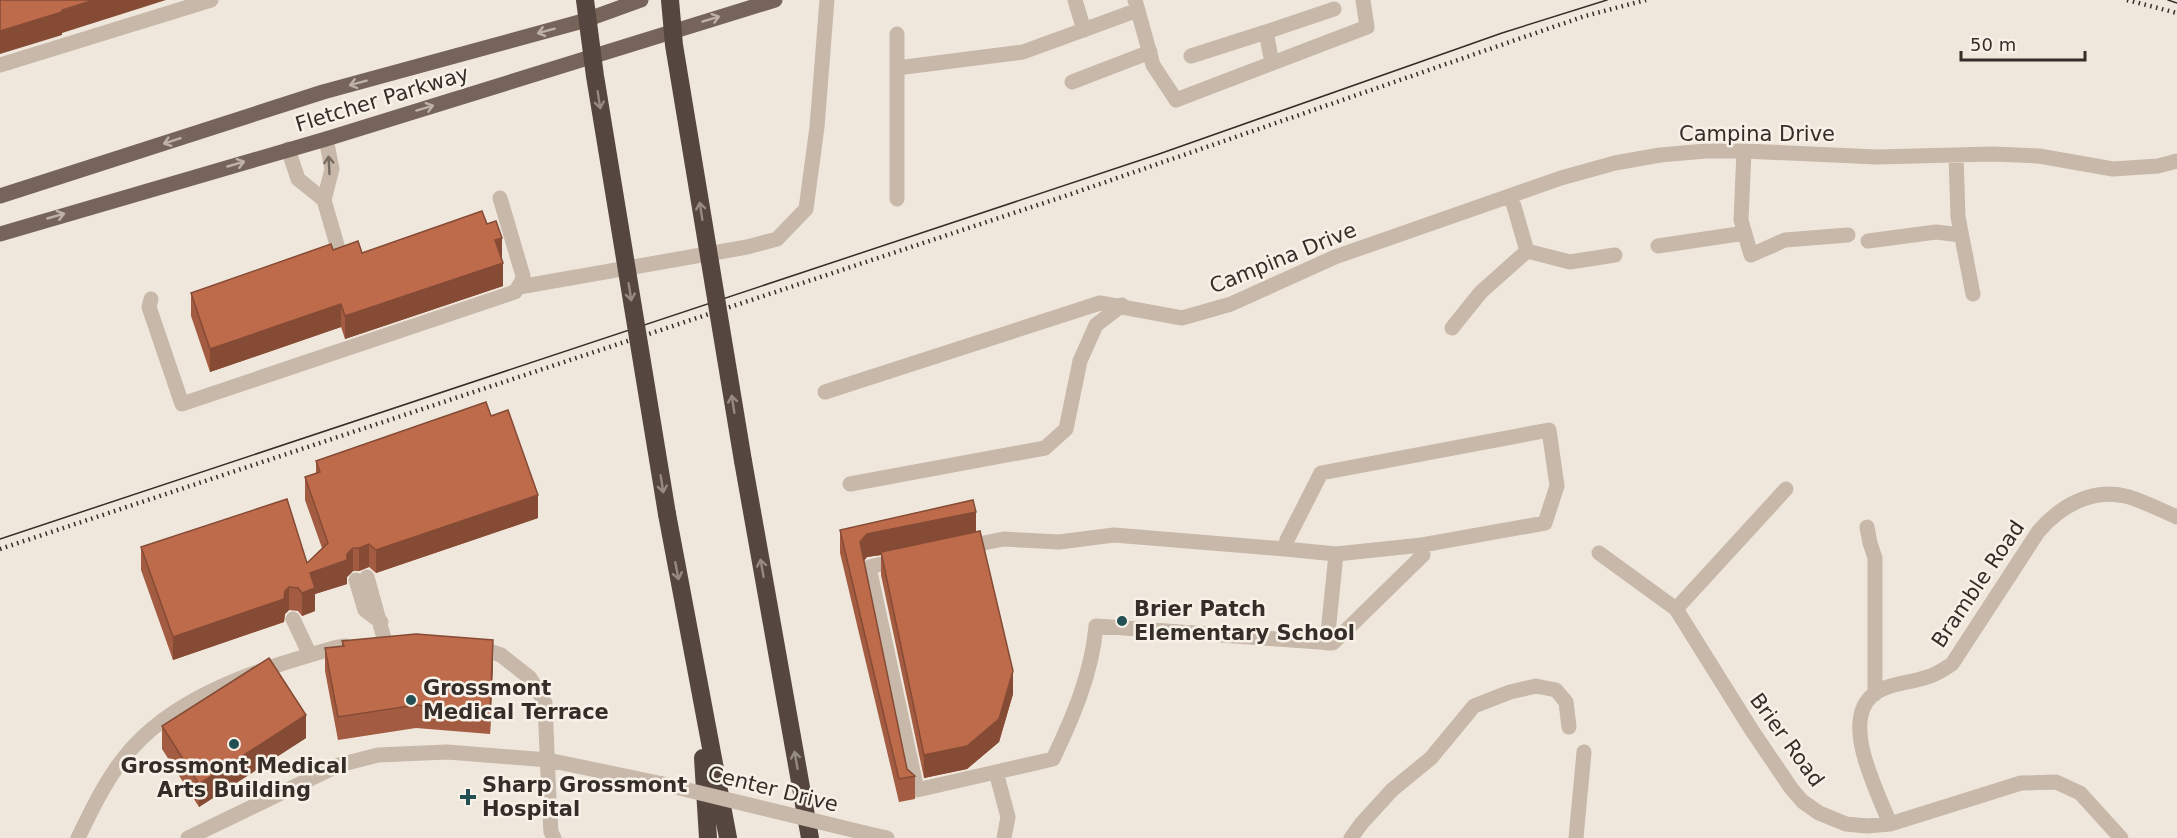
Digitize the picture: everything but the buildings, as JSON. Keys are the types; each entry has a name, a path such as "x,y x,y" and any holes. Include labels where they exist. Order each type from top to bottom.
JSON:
{"highway":[{"path":"585,0 595,76 667,514 728,838"},
{"path":"670,0 674,45 743,461 810,838"},
{"path":"698,681 708,838"}],"main road":[{"name":"Fletcher Parkway","path":"0,196 323,92 583,21 641,0"},
{"name":"Fletcher Parkway","path":"0,234 326,139 775,0"}],"street":[{"path":"0,65 212,0"},
{"path":"519,287 747,247 777,239 806,209 817,127 827,0"},
{"path":"1075,0 1084,30"},
{"path":"897,68 1023,52 1084,30 1137,5 1154,65 1176,100 1367,27 1363,0"},
{"path":"1191,56 1334,9"},
{"path":"1266,32 1272,63"},
{"path":"897,34 897,199"},
{"path":"1072,82 1150,52"},
{"path":"326,139 332,169 324,200 338,245"},
{"path":"288,149 298,179 324,200"},
{"name":"Campina Drive","path":"1122,305 1182,318 1231,304 1335,257 1561,178 1615,163 1660,155 1706,151 1877,157 1992,154 2039,156 2113,169 2158,166 2177,161"},
{"path":"1744,151 1741,220 1751,255 1785,240 1848,235"},
{"path":"1956,156 1958,217 1973,294"},
{"path":"1511,196 1527,251"},
{"path":"151,299 149,307 182,404 515,292 523,276 500,198"},
{"path":"1868,240 1936,232 1961,235"},
{"path":"1658,246 1745,233"},
{"path":"1527,251 1570,262 1615,255"},
{"path":"1452,328 1481,292 1527,251"},
{"path":"825,392 1100,303 1122,305"},
{"path":"850,484 1045,448 1066,429 1080,361 1096,325 1122,305"},
{"path":"952,549 1004,539 1059,542 1114,535 1336,554 1422,545 1545,524 1557,486 1549,430 1321,473 1287,540 1286,549"},
{"path":"1676,609 1786,489"},
{"name":"Bramble Road","path":"1875,694 1929,677 1952,664 2038,532 2056,513 2066,507 2089,498 2125,496 2177,517"},
{"path":"1867,527 1875,558 1875,694 1864,706 1860,724 1860,746 1890,824"},
{"path":"915,557 869,567 917,790 1053,759 1076,711 1095,643 1096,626 1333,643 1423,555 1422,545"},
{"name":"Brier Road","path":"1599,553 1676,609 1751,729 1802,801 1819,813 1846,824 1867,826 1890,824 2022,783 2056,782 2080,793 2121,838"},
{"path":"1327,643 1336,554"},
{"path":"366,577 385,605 375,643"},
{"path":"293,619 310,655"},
{"path":"78,838 123,759 151,729 185,705 257,671 310,655 334,648 402,640"},
{"path":"455,641 501,655 530,678 545,703 553,835"},
{"path":"1351,838 1392,790 1431,758 1474,706 1510,692 1536,686 1556,690 1566,702 1569,727"},
{"name":"Center Drive","path":"188,838 339,765 378,755 447,752 548,760 663,784 887,838"},
{"path":"1576,838 1584,752"},
{"path":"996,772 1008,817 1004,838"}],"tram line":[{"path":"0,539 1159,154 1502,33 1607,0"},
{"path":"2168,0 2177,3"}],"railway":[{"path":"0,549 1071,194 1585,16 1646,0"},
{"path":"2127,0 2177,13"}],"place":[{"name":"Brier Patch Elementary School","path":"1122,621"},
{"name":"Grossmont Medical Terrace","path":"411,700"},
{"name":"Grossmont Medical Arts Building","path":"234,744"},
{"name":"Sharp Grossmont Hospital","path":"468,797"}]}
